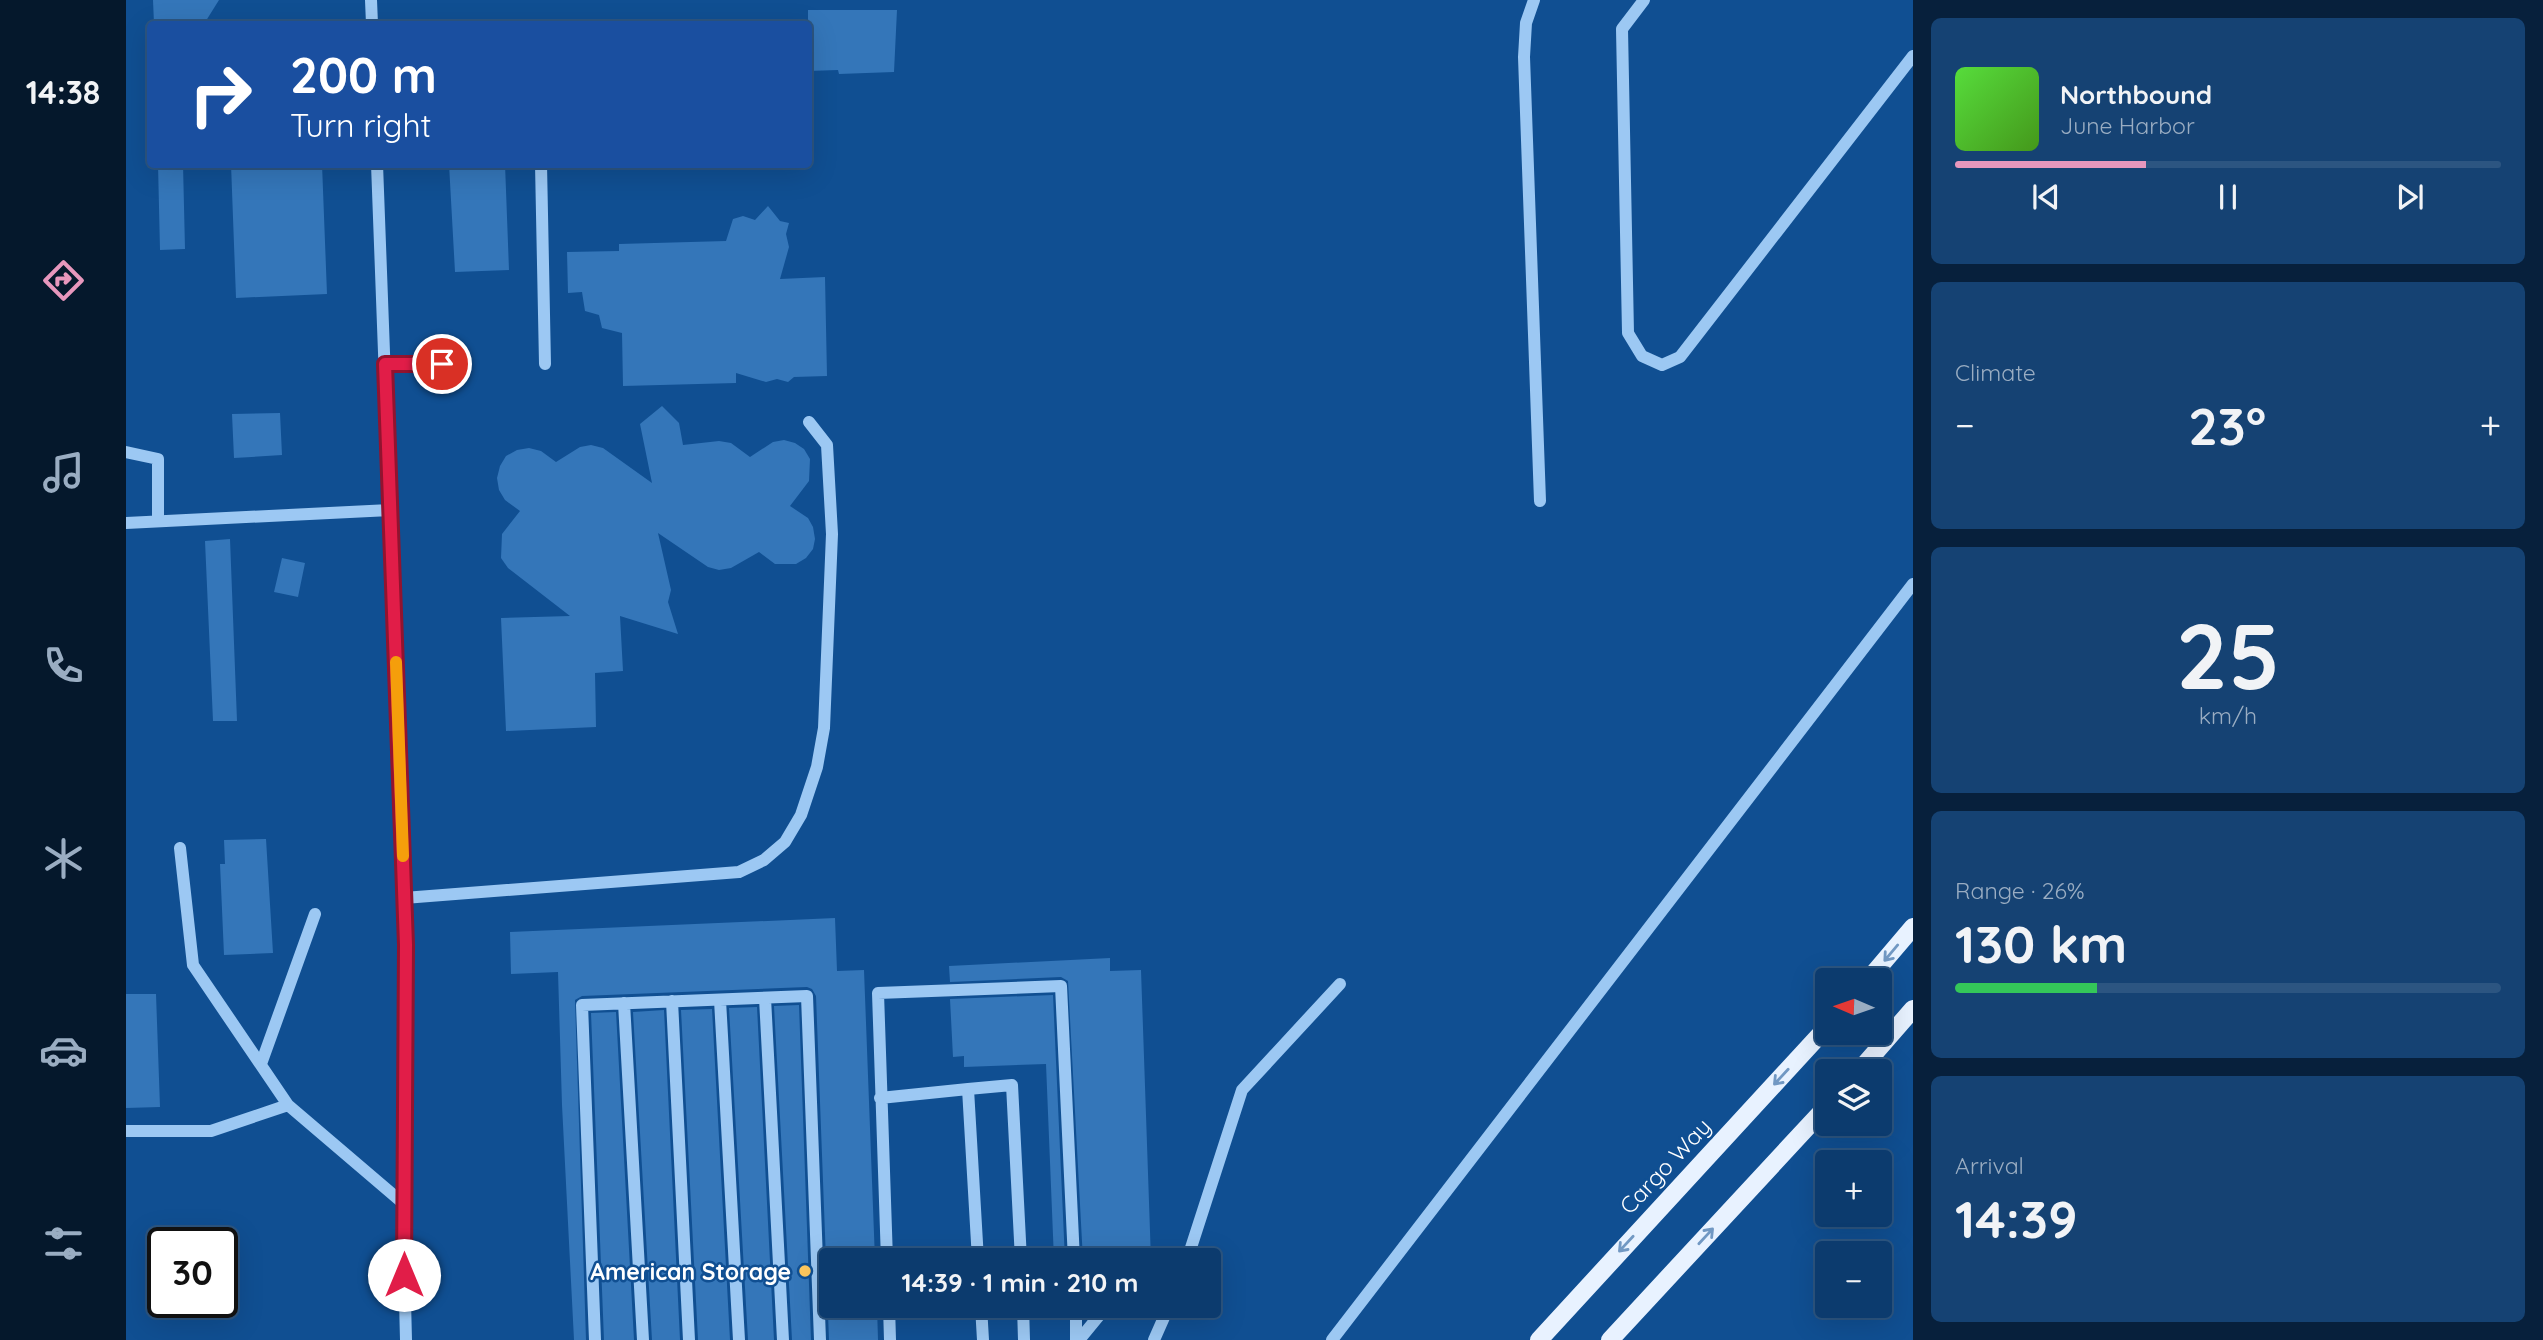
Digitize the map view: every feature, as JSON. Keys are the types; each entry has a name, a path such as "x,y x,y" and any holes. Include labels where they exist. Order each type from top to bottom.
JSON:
{"main road":[{"path":"1878,968 1913,927"},
{"path":"1869,1059 1913,1009"},
{"name":"Cargo Way","path":"1539,1340 1815,1040"},
{"path":"1610,1340 1815,1119"}],"street":[{"path":"370,0 372,21"},
{"path":"1534,0 1526,23 1524,57 1540,501"},
{"path":"1644,0 1622,29 1628,333 1642,356 1662,365 1680,357 1913,56"},
{"path":"377,168 404,898 406,1340"},
{"path":"541,168 545,364"},
{"path":"385,364 442,364"},
{"path":"404,898 739,872 764,860 785,842 801,815 817,766 824,728 832,534 827,445 809,422"},
{"path":"126,452 158,459 158,521"},
{"path":"126,523 390,510"},
{"path":"1332,1340 1913,584"},
{"path":"180,848 192,965 288,1105 404,1204"},
{"path":"261,1064 315,914"},
{"path":"1190,1248 1242,1090 1339,984"},
{"path":"886,1248 877,993 1061,986 1073,1248"},
{"path":"595,1340 582,1005 807,996 820,1340"},
{"path":"765,998 783,1340"},
{"path":"720,1000 738,1340"},
{"path":"672,1001 689,1340"},
{"path":"624,1003 643,1340"},
{"path":"880,1098 1013,1085 1020,1248"},
{"path":"968,1089 977,1248"},
{"path":"126,1131 211,1131 288,1105"},
{"path":"889,1318 890,1340"},
{"path":"982,1318 983,1340"},
{"path":"1023,1318 1024,1340"},
{"path":"1077,1318 1078,1340"},
{"path":"1078,1340 1097,1318"},
{"path":"1154,1340 1164,1318"}],"building":[{"path":"153,0 219,0 206,21 154,21"},
{"path":"808,10 897,10 894,72 839,74 838,70 812,71 812,21 808,21"},
{"path":"158,168 183,168 185,249 160,250"},
{"path":"231,168 322,168 327,294 236,298"},
{"path":"449,168 505,168 509,270 455,272"},
{"path":"768,206 780,221 789,223 786,234 789,247 780,279 825,277 827,376 794,377 788,382 777,379 766,382 736,373 736,383 623,386 622,333 602,328 599,315 585,311 582,292 568,293 567,252 619,251 619,244 726,241 733,219 743,216 755,220"},
{"path":"662,406 679,423 683,445 719,441 731,443 750,457 773,442 784,440 804,449 810,459 809,481 790,506 808,518 813,527 813,549 806,558 796,564 775,564 759,552 731,568 719,570 708,567 658,533 671,590 668,602 678,634 620,616 623,671 595,673 596,727 506,731 501,618 570,616 508,568 501,558 502,534 520,511 505,500 499,490 497,478 500,466 506,456 517,450 529,448 541,451 556,462 580,447 591,445 603,448 652,483 640,424"},
{"path":"280,413 282,455 234,458 232,414"},
{"path":"230,539 237,721 213,721 205,541"},
{"path":"282,558 305,563 298,597 274,592"},
{"path":"266,839 273,953 224,955 220,864 225,864 224,840"},
{"path":"835,918 837,971 864,970 875,1248 826,1248 816,996 812,989 807,987 582,996 575,1000 586,1340 574,1340 558,972 511,974 510,932"},
{"path":"1110,958 1110,971 1141,970 1151,1248 1082,1248 1068,981 1061,977 950,982 949,966"},
{"path":"126,994 156,994 160,1107 126,1108"},
{"path":"1053,995 1064,1248 1054,1248 1046,1064 964,1067 964,1056 953,1057 950,999"},
{"path":"799,1005 811,1340 792,1340 774,1006"},
{"path":"757,1007 774,1340 748,1340 729,1008"},
{"path":"712,1009 730,1340 698,1340 681,1010"},
{"path":"664,1010 680,1340 652,1340 633,1012"},
{"path":"616,1012 634,1340 604,1340 591,1013"},
{"path":"828,1318 877,1318 878,1340 829,1340"}],"slow traffic":[{"path":"396,662 403,856"}],"place":[{"name":"American Storage","path":"805,1271"}],"route":[{"path":"404,1275 406,945 385,364 442,364"}]}
